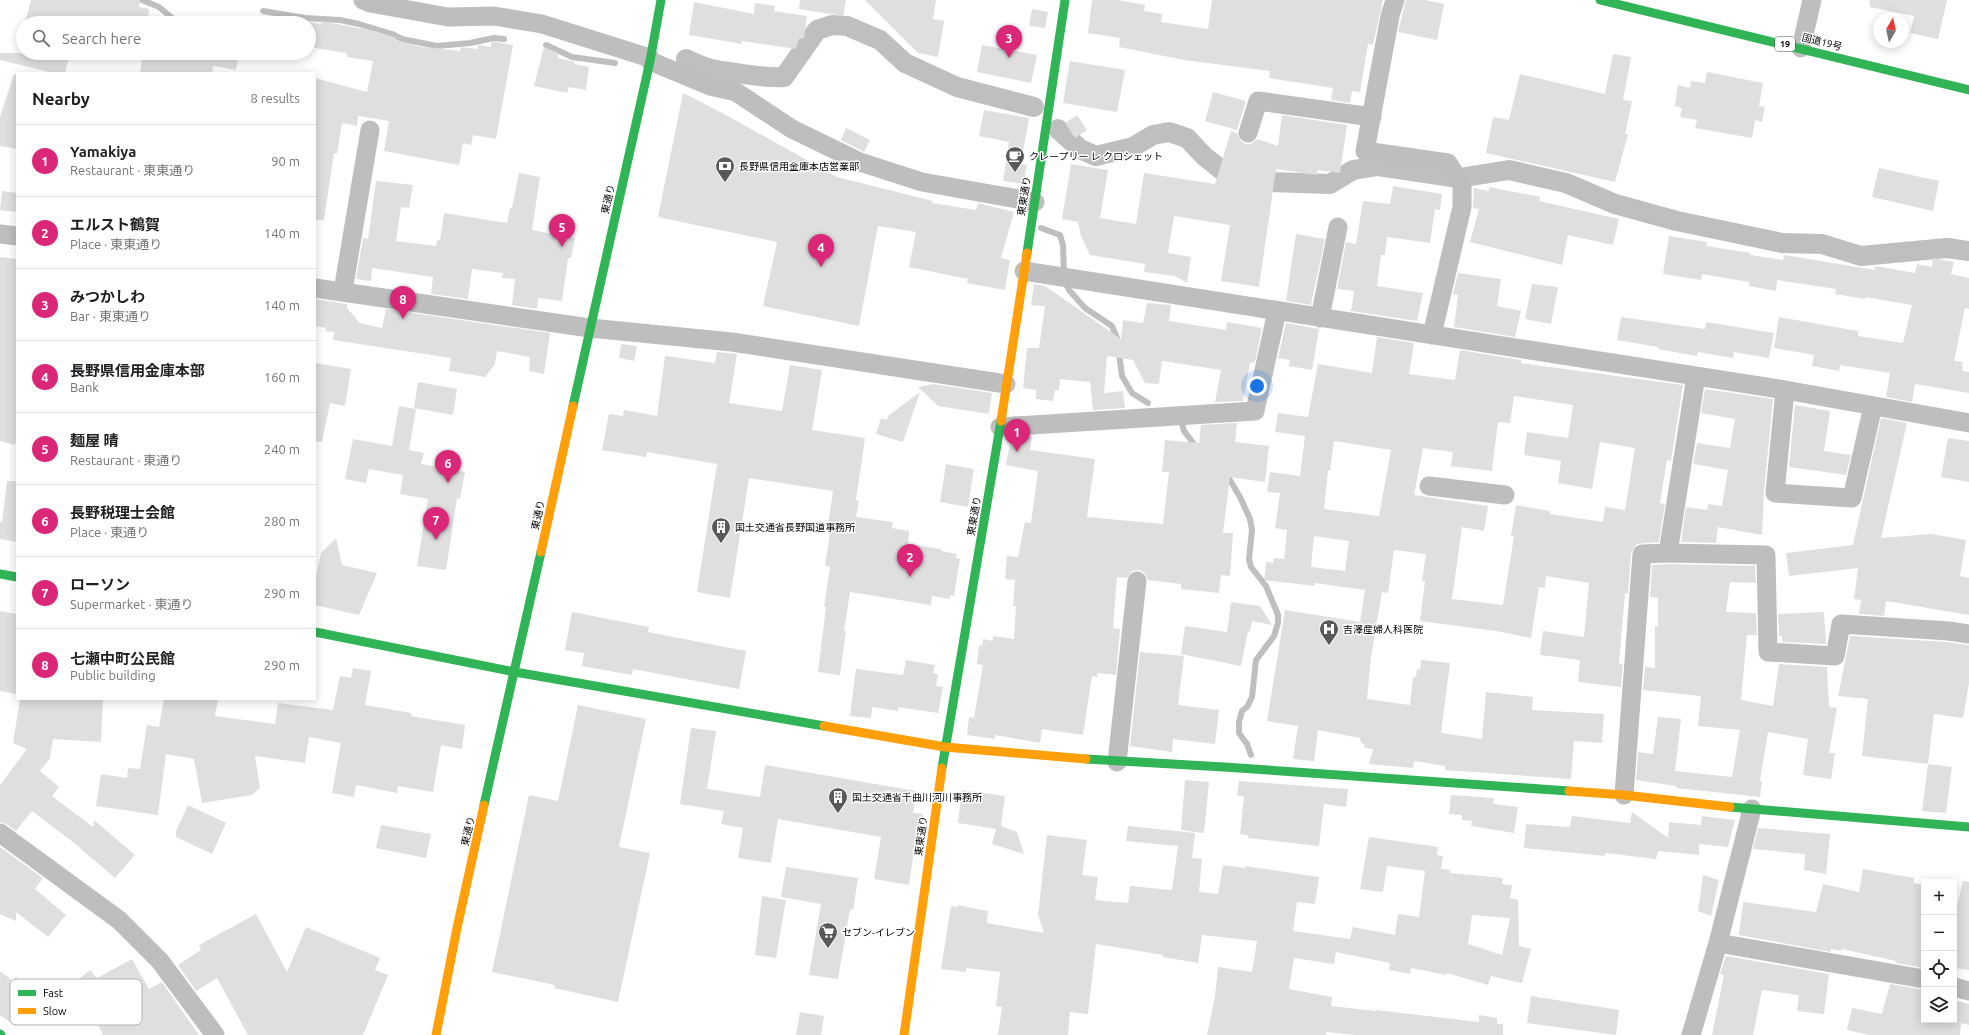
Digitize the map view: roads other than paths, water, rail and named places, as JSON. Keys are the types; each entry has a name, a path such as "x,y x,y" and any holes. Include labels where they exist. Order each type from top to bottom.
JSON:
{"main road":[{"name":"東通り","path":"436,1035 456,932 516,672 650,59 661,0"},
{"name":"東東通り","path":"904,1035 945,747 1000,427 1065,0"},
{"name":"国道19号","path":"1600,0 1635,4 1801,48 1969,90"},
{"path":"0,574 16,577"},
{"path":"316,632 516,672 945,747 1117,762 1224,767 1624,795 1752,809 1969,827"}],"street":[{"path":"363,0 370,3 448,17 494,16 542,24 650,59 710,86 736,92 792,129 860,162 922,182 1035,202"},
{"path":"1395,0 1390,16 1365,151 1448,163 1459,180 1462,207 1432,335"},
{"path":"1801,48 1812,0"},
{"path":"1248,133 1258,101 1372,117"},
{"path":"343,291 370,130"},
{"path":"1320,318 1338,227"},
{"path":"0,234 16,236"},
{"path":"1024,271 1785,390 1969,423"},
{"path":"316,288 590,328 732,342 1006,384"},
{"path":"1000,427 1255,411 1277,311"},
{"path":"1668,553 1696,376"},
{"path":"1785,390 1775,493 1852,498 1873,406"},
{"path":"1429,486 1505,495"},
{"path":"1624,795 1642,554 1668,553 1766,555 1768,652 1835,656 1841,624 1949,631 1969,634"},
{"path":"1117,762 1137,581"},
{"path":"1691,1035 1718,943 1752,809"},
{"path":"0,832 119,920 160,961 216,1035"},
{"path":"1718,943 1921,978"},
{"path":"1957,988 1969,990"}],"waterway":[{"path":"142,0 159,7 170,16"},
{"path":"263,11 293,16"},
{"path":"316,19 340,20 359,24 392,34 402,39 437,46 470,43 494,38 504,39"},
{"path":"686,59 702,66 720,71 763,77 784,77 817,30 832,25 847,26 880,40 905,63 957,87 1034,107"},
{"path":"546,45 572,57 615,63"},
{"path":"1058,129 1080,149 1096,156 1133,147 1153,135 1169,132 1187,138 1204,156 1224,172 1269,182 1330,184 1353,170 1378,166 1459,178 1509,170 1566,183 1615,204 1677,221 1782,243 1822,244 1861,256 1947,248 1969,251"},
{"path":"1041,228 1060,235 1063,245 1064,272"},
{"path":"1066,284 1069,290 1085,308 1112,326 1117,338 1122,376 1132,393 1148,403"},
{"path":"1181,420 1184,431 1197,448"},
{"path":"1225,472 1240,497 1250,519 1252,530 1249,559 1251,567 1266,586 1278,615 1278,623 1274,636 1256,660 1252,697 1247,707 1242,711 1239,722 1239,733 1247,744 1251,755"}],"place":[{"name":"みつかしわ","path":"1009,58"},
{"name":"クレープリー レ クロシェット","path":"1015,173"},
{"name":"長野県信用金庫本店営業部","path":"725,183"},
{"name":"麺屋 晴","path":"562,247"},
{"name":"長野県信用金庫本部","path":"821,267"},
{"name":"七瀬中町公民館","path":"403,319"},
{"name":"Yamakiya","path":"1017,452"},
{"name":"長野税理士会館","path":"448,483"},
{"name":"ローソン","path":"436,540"},
{"name":"国土交通省長野国道事務所","path":"721,544"},
{"name":"エルスト鶴賀","path":"910,577"},
{"name":"吉澤産婦人科医院","path":"1329,646"},
{"name":"国土交通省千曲川河川事務所","path":"838,814"},
{"name":"セブン-イレブン","path":"828,949"}]}
